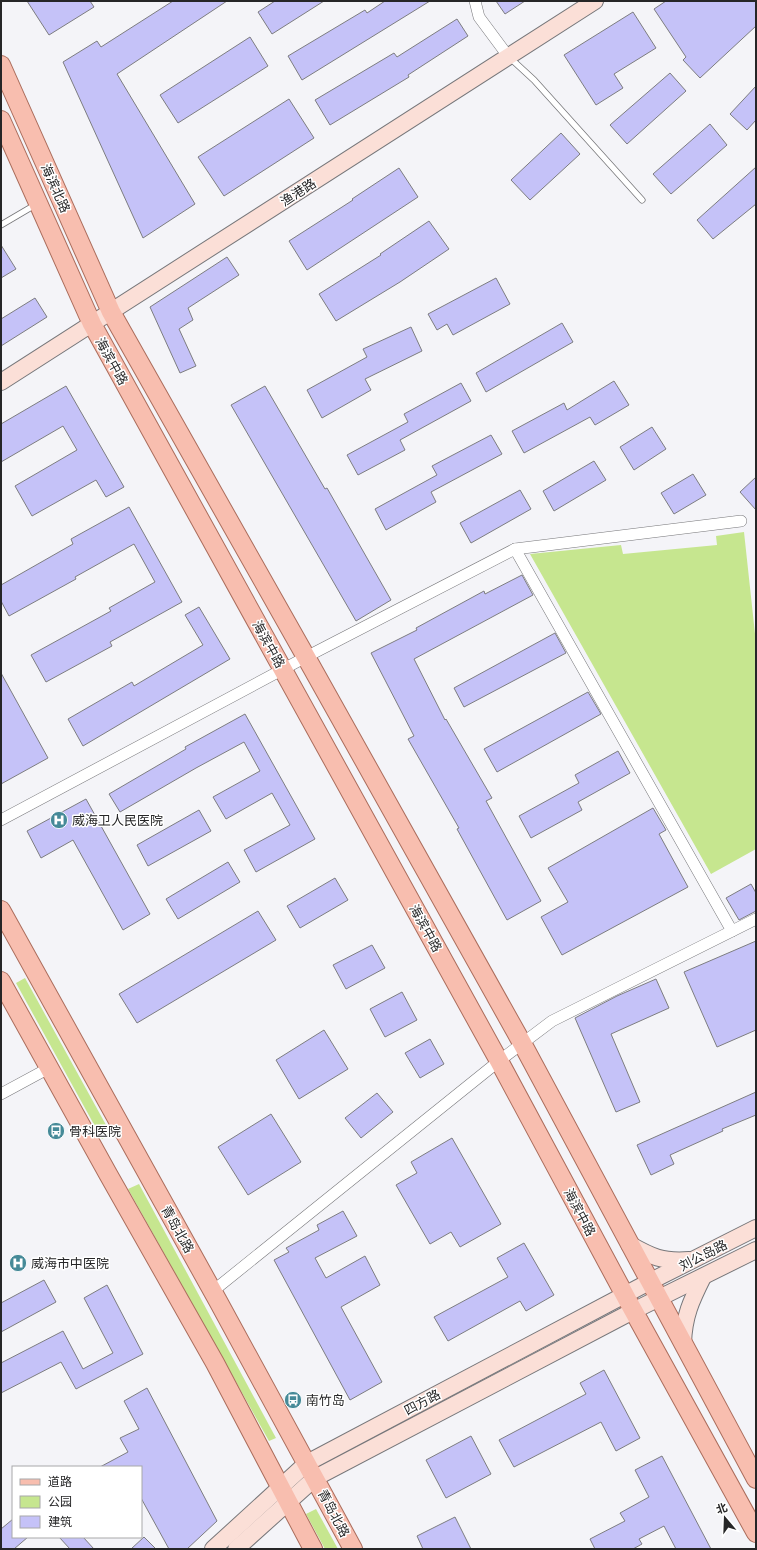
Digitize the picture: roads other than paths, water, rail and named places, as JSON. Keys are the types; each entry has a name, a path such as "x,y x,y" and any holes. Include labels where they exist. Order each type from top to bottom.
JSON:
{"main road":[{"name":"渔港路","path":"1,382 595,1"},
{"name":"海滨北路","path":"1,65 111,312"},
{"name":"海滨北路","path":"1,120 92,324"},
{"name":"海滨中路","path":"111,312 522,1043 756,1479"},
{"name":"海滨中路","path":"92,324 499,1060 633,1311 756,1533"},
{"name":"青岛北路","path":"1,910 213,1291 353,1549"},
{"path":"1,981 215,1363 313,1549"},
{"name":"刘公岛路","path":"649,1282 756,1228"},
{"path":"629,1244 652,1257 672,1261 694,1260"},
{"name":"刘公岛路","path":"659,1299 756,1250"},
{"path":"682,1343 684,1323 688,1309 703,1276"},
{"name":"四方路","path":"213,1549 284,1495 311,1471 649,1282"},
{"name":"四方路","path":"311,1471 659,1299"},
{"name":"四方路","path":"236,1549 284,1495"}],"street":[{"path":"475,1 479,17 508,56"},
{"path":"1,820 283,669 515,549 741,521"},
{"path":"515,549 732,930"},
{"path":"213,1291 499,1060 552,1020 756,919"},
{"path":"1,1094 49,1068"}],"lane":[{"path":"508,56 534,80 642,200"},
{"path":"1,225 38,204"}],"place":[{"name":"威海卫人民医院","path":"59,820"},
{"name":"骨科医院","path":"56,1131"},
{"name":"威海市中医院","path":"18,1263"},
{"name":"南竹岛","path":"293,1400"}]}
